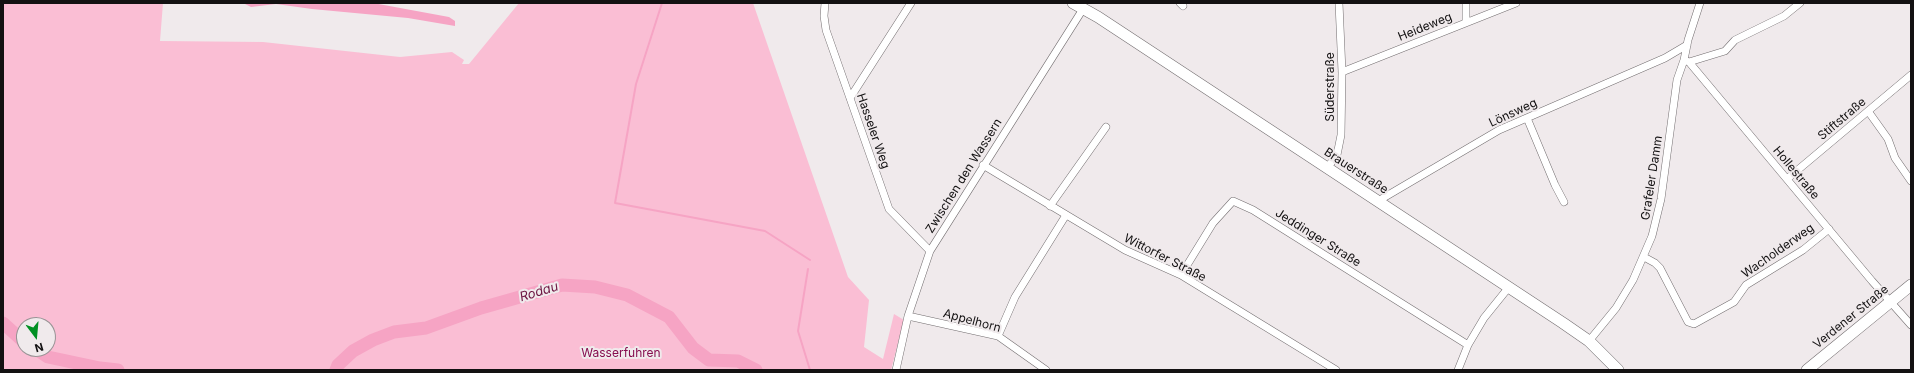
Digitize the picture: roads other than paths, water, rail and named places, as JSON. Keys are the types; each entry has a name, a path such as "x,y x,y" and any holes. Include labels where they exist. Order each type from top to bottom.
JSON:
{"main road":[{"name":"Brauerstraße","path":"1078,6 1098,17 1509,287 1589,341 1618,370"},
{"name":"Verdener Straße","path":"1808,370 1911,285"}],"street":[{"name":"Hasseler Weg","path":"825,3 824,16 826,30 889,208 930,251"},
{"path":"850,98 911,3"},
{"name":"Süderstraße","path":"1327,168 1337,155 1341,135 1342,72 1339,3"},
{"path":"1466,3 1466,22"},
{"name":"Heideweg","path":"1342,72 1516,3"},
{"name":"Grafeler Damm","path":"1589,341 1616,308 1633,280 1644,257 1657,219 1677,80 1681,69 1687,61 1687,45 1700,3"},
{"path":"1687,61 1725,51 1735,40 1784,16 1800,3"},
{"name":"Zwischen den Wassern","path":"896,370 908,316 930,251 1078,6"},
{"name":"Lönsweg","path":"1378,201 1499,130 1665,58 1687,45"},
{"path":"1665,58 1671,57 1677,59 1681,69"},
{"name":"Hollestraße","path":"1687,61 1890,303 1911,325"},
{"name":"Stiftstraße","path":"1787,179 1911,75"},
{"path":"1868,111 1888,139 1895,158 1911,181"},
{"path":"1527,118 1555,185 1564,202"},
{"path":"1050,206 1106,127"},
{"name":"Wittorfer Straße","path":"983,165 1125,250 1181,276 1336,370"},
{"name":"Jeddinger Straße","path":"1181,276 1213,223 1233,201 1253,210 1468,345"},
{"path":"998,336 1015,297 1066,215"},
{"name":"Wacholderweg","path":"1644,257 1655,262 1660,268 1688,322 1694,324 1734,302 1746,285 1802,250 1828,229"},
{"path":"1458,370 1468,345 1484,318 1509,287"},
{"name":"Appelhorn","path":"908,316 998,336 1046,370"}],"waterway":[{"path":"662,3 636,84 615,203 765,231 810,260"},
{"path":"808,269 798,331 810,370"},
{"name":"Rodau","path":"336,370 338,365 353,351 373,340 394,332 426,328 481,308 562,285 595,287 627,295 669,317 693,348 709,360 738,361 756,370"},
{"name":"Rodau","path":"3,323 16,335"},
{"name":"Rodau","path":"48,357 100,368 118,370"}],"park label":[{"name":"Wasserfuhren","path":"621,353"}]}
